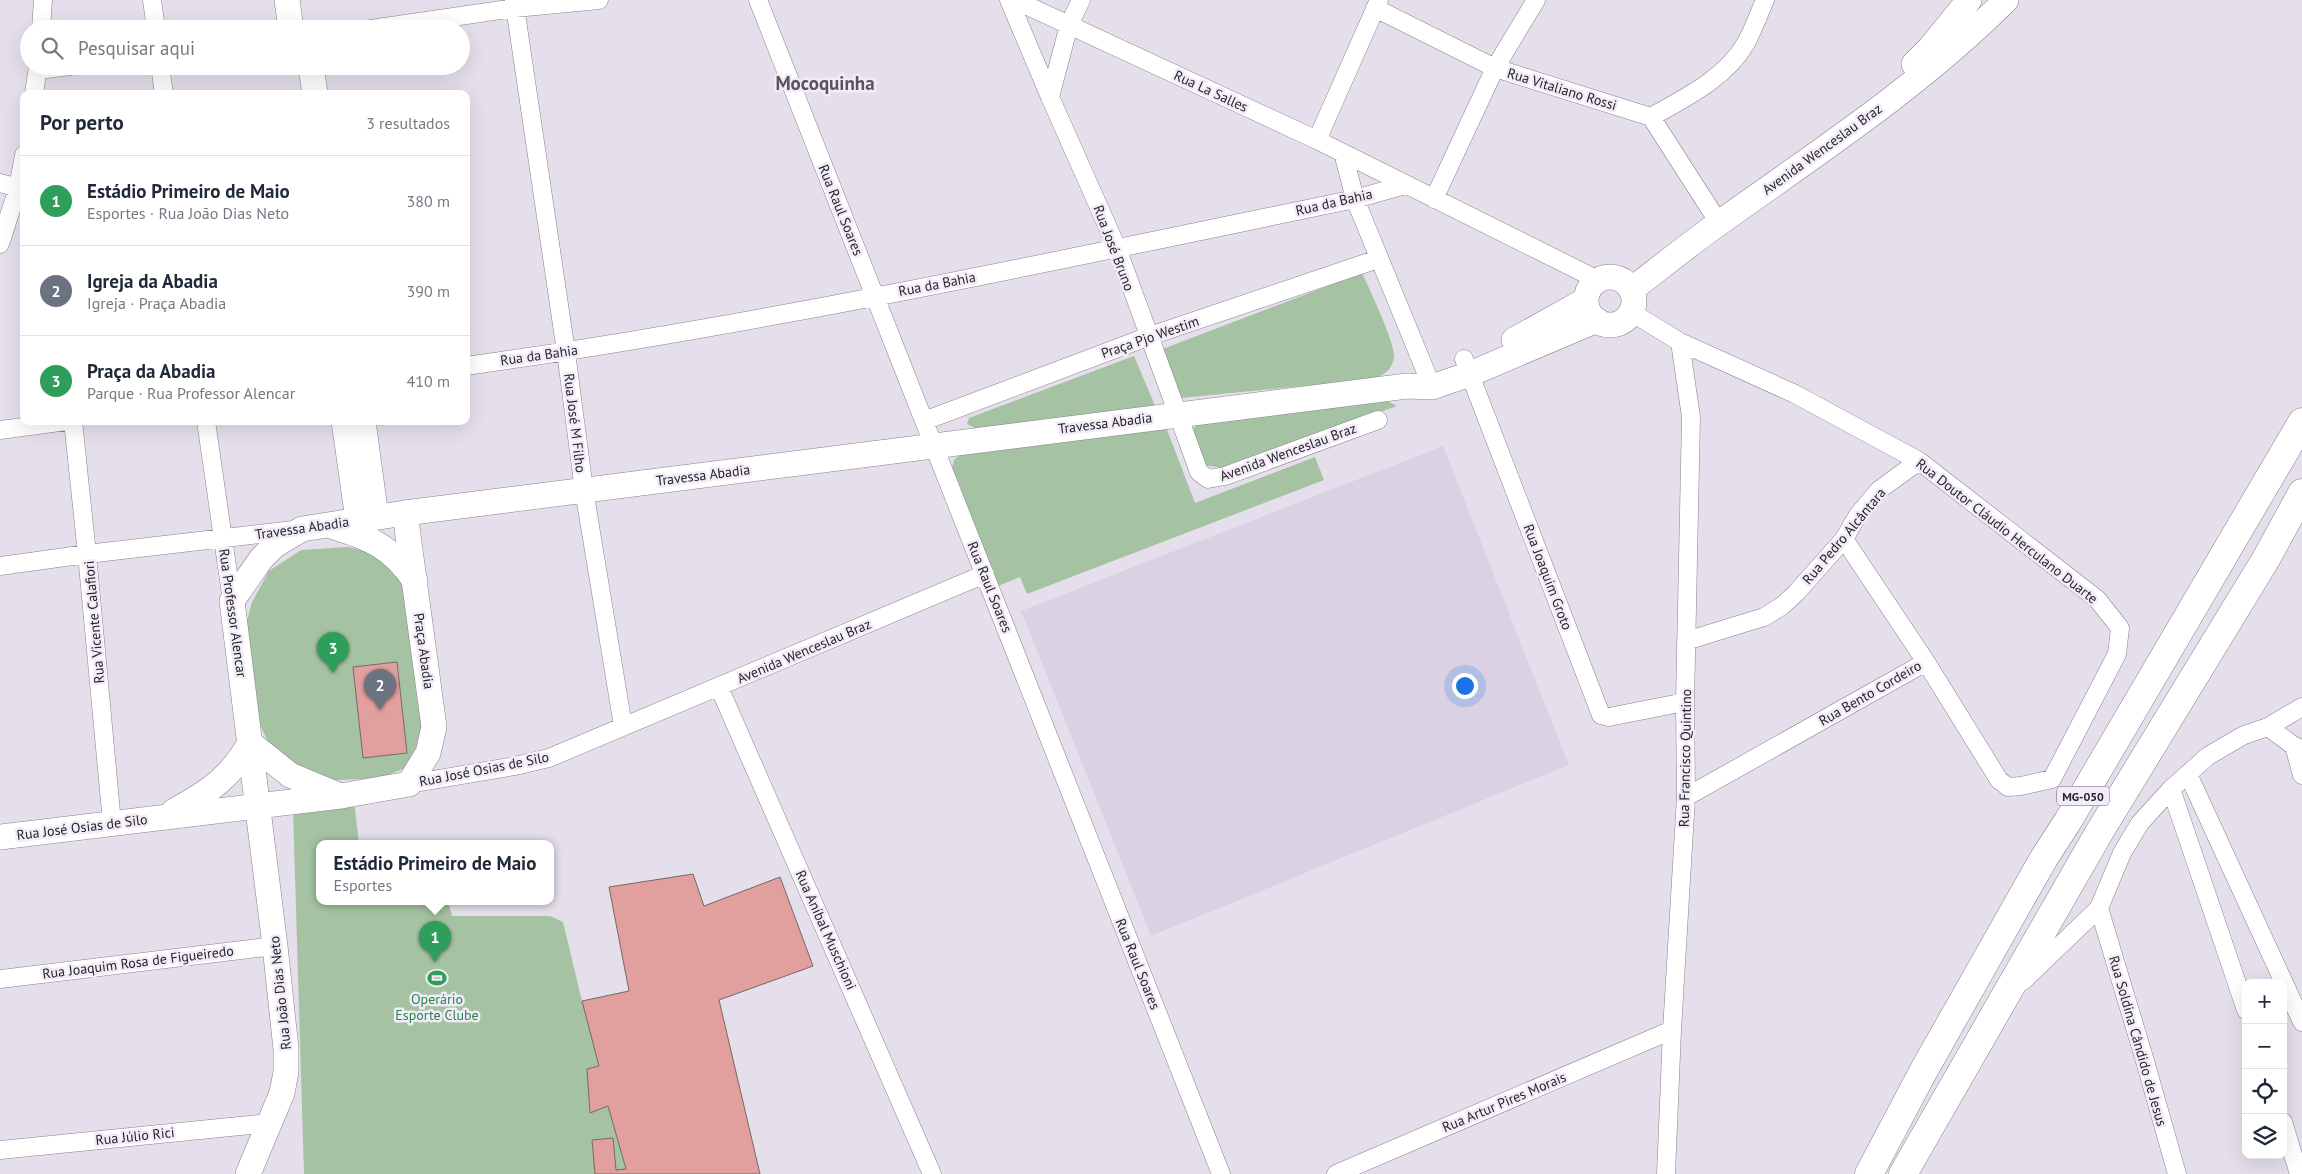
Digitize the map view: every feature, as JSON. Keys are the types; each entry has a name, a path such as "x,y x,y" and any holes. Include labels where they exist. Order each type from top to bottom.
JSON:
{"highway":[{"path":"2296,432 2302,409"},
{"name":"MG-050","path":"1870,1174 1924,1070 2039,867 2068,821 2296,432"},
{"name":"MG-050","path":"1903,1174 2100,831 2266,559 2302,494"},
{"path":"2266,559 2302,513"}],"street":[{"path":"42,20 43,0"},
{"path":"152,0 155,20"},
{"path":"287,0 290,20"},
{"path":"302,0 305,20"},
{"path":"422,20 514,4 599,0"},
{"name":"Rua Raul Soares","path":"758,0 1221,1174"},
{"name":"Rua José Bruno","path":"1009,0 1116,248 1199,472"},
{"name":"Rua La Salles","path":"1015,0 1317,140 1405,186"},
{"path":"1050,97 1069,25 1081,0"},
{"path":"1434,199 1495,68 1536,0"},
{"path":"1715,217 1651,117 1695,92 1732,63 1746,43 1765,0"},
{"name":"Avenida Wenceslau Braz","path":"1467,367 1524,336 1611,297 1904,74 1930,48 1969,0"},
{"name":"Avenida Wenceslau Braz","path":"1715,217 1912,85 2000,2"},
{"name":"Rua José M Filho","path":"514,4 566,352 584,490 623,726"},
{"path":"1317,140 1377,4"},
{"name":"Rua Vitaliano Rossi","path":"1377,4 1495,68 1651,117"},
{"path":"35,90 37,75"},
{"path":"161,75 163,90"},
{"path":"297,75 299,90"},
{"path":"312,75 314,90"},
{"path":"1342,154 1355,199 1422,382"},
{"path":"0,244 20,177"},
{"path":"0,183 18,188"},
{"name":"Rua da Bahia","path":"470,365 566,352 875,296 1355,199 1405,186"},
{"name":"Rua Doutor Cláudio Herculano Duarte","path":"1405,186 1434,199 1611,297 1680,342 1795,394 1918,461 2097,600 2120,628 2117,654 2052,779 2021,786 2008,787 1998,780 1926,662"},
{"name":"Praça Pjo Westim","path":"924,421 1148,337 1378,259"},
{"name":"Rua Francisco Quintino","path":"1666,1174 1672,1030 1686,797 1685,702 1691,417 1680,342"},
{"name":"Travessa Abadia","path":"0,566 302,529 405,513 1422,382 1467,367"},
{"name":"Rua Joaquim Groto","path":"1467,367 1602,715 1609,717 1685,702"},
{"name":"Avenida Wenceslau Braz","path":"1199,472 1208,479 1225,476 1378,420"},
{"path":"0,430 37,425"},
{"name":"Rua Vicente Calafiori","path":"72,425 88,554 112,823"},
{"name":"Rua Professor Alencar","path":"207,425 232,601 258,806"},
{"path":"345,425 367,519"},
{"path":"363,425 367,519"},
{"name":"Rua Pedro Alcântara","path":"1686,641 1764,617 1782,606 1844,539 1858,515 1879,490 1918,461"},
{"name":"Praça Abadia","path":"405,513 434,727 428,753 409,784"},
{"path":"328,525 376,542 402,562 415,581"},
{"path":"232,601 261,559 275,545 302,529"},
{"name":"Rua Bento Cordeiro","path":"1686,797 1926,662 1844,539"},
{"name":"Avenida Wenceslau Braz","path":"623,726 985,574"},
{"name":"Rua Aníbal Muschioni","path":"719,687 932,1174"},
{"path":"2000,1008 2032,972 2099,908 2122,853 2140,823 2171,789 2208,756 2244,735 2268,727 2302,707"},
{"name":"Rua José Osias de Silo","path":"0,837 341,796 516,766 549,758 623,726"},
{"path":"2268,727 2298,747 2302,775"},
{"path":"250,743 290,775 341,796"},
{"name":"Rua José Osias de Silo","path":"164,817 202,796 219,783 241,759 250,743"},
{"path":"2188,774 2302,1022"},
{"path":"2171,789 2242,998"},
{"name":"Rua João Dias Neto","path":"248,1174 282,1094 286,1072 284,1022 258,806"},
{"name":"Rua Soldina Cândido de Jesus","path":"2099,908 2177,1174"},
{"name":"Rua Joaquim Rosa de Figueiredo","path":"0,979 275,946"},
{"name":"Rua Artur Pires Morais","path":"1336,1174 1672,1030"},
{"name":"Rua Júlio Rici","path":"0,1150 270,1123"},
{"path":"2287,1135 2299,1174"}],"shaded area":[{"path":"1443,446 1569,765 1151,936 1021,611"}],"green space":[{"path":"1362,273 1381,315 1393,349 1392,365 1384,374 1372,379 1181,398 1160,350"},
{"path":"1134,356 1156,408 975,428 967,424 969,418"},
{"path":"1387,401 1397,406 1222,468 1204,465 1191,432 1196,425"},
{"path":"1166,427 1195,503 1315,457 1324,480 1027,594 1020,577 996,587 952,468 954,460 961,454"},
{"path":"348,547 373,553 399,574 404,592 422,723 418,747 403,769 381,778 323,781 273,753 257,718 245,628 252,602 269,571 301,550"},
{"name":"Operário Esporte Clube","path":"354,801 359,840 316,840 316,905 449,905 452,916 550,916 563,922 582,1001 629,991 609,887 693,874 704,906 780,877 813,966 719,1000 760,1174 304,1174 293,809"}],"building":[{"path":"397,662 407,753 363,758 353,667"},
{"path":"693,874 704,906 780,877 813,966 719,1000 760,1174 595,1174 592,1140 613,1138 616,1170 626,1169 608,1106 590,1113 587,1069 599,1066 582,1001 629,991 609,887"}],"place":[{"name":"Praça da Abadia","path":"333,673"},
{"name":"Igreja da Abadia","path":"380,710"},
{"name":"Estádio Primeiro de Maio","path":"435,962"},
{"name":"Operário Esporte Clube","path":"437,978"}],"district":[{"name":"Mocoquinha","path":"825,83"}]}
